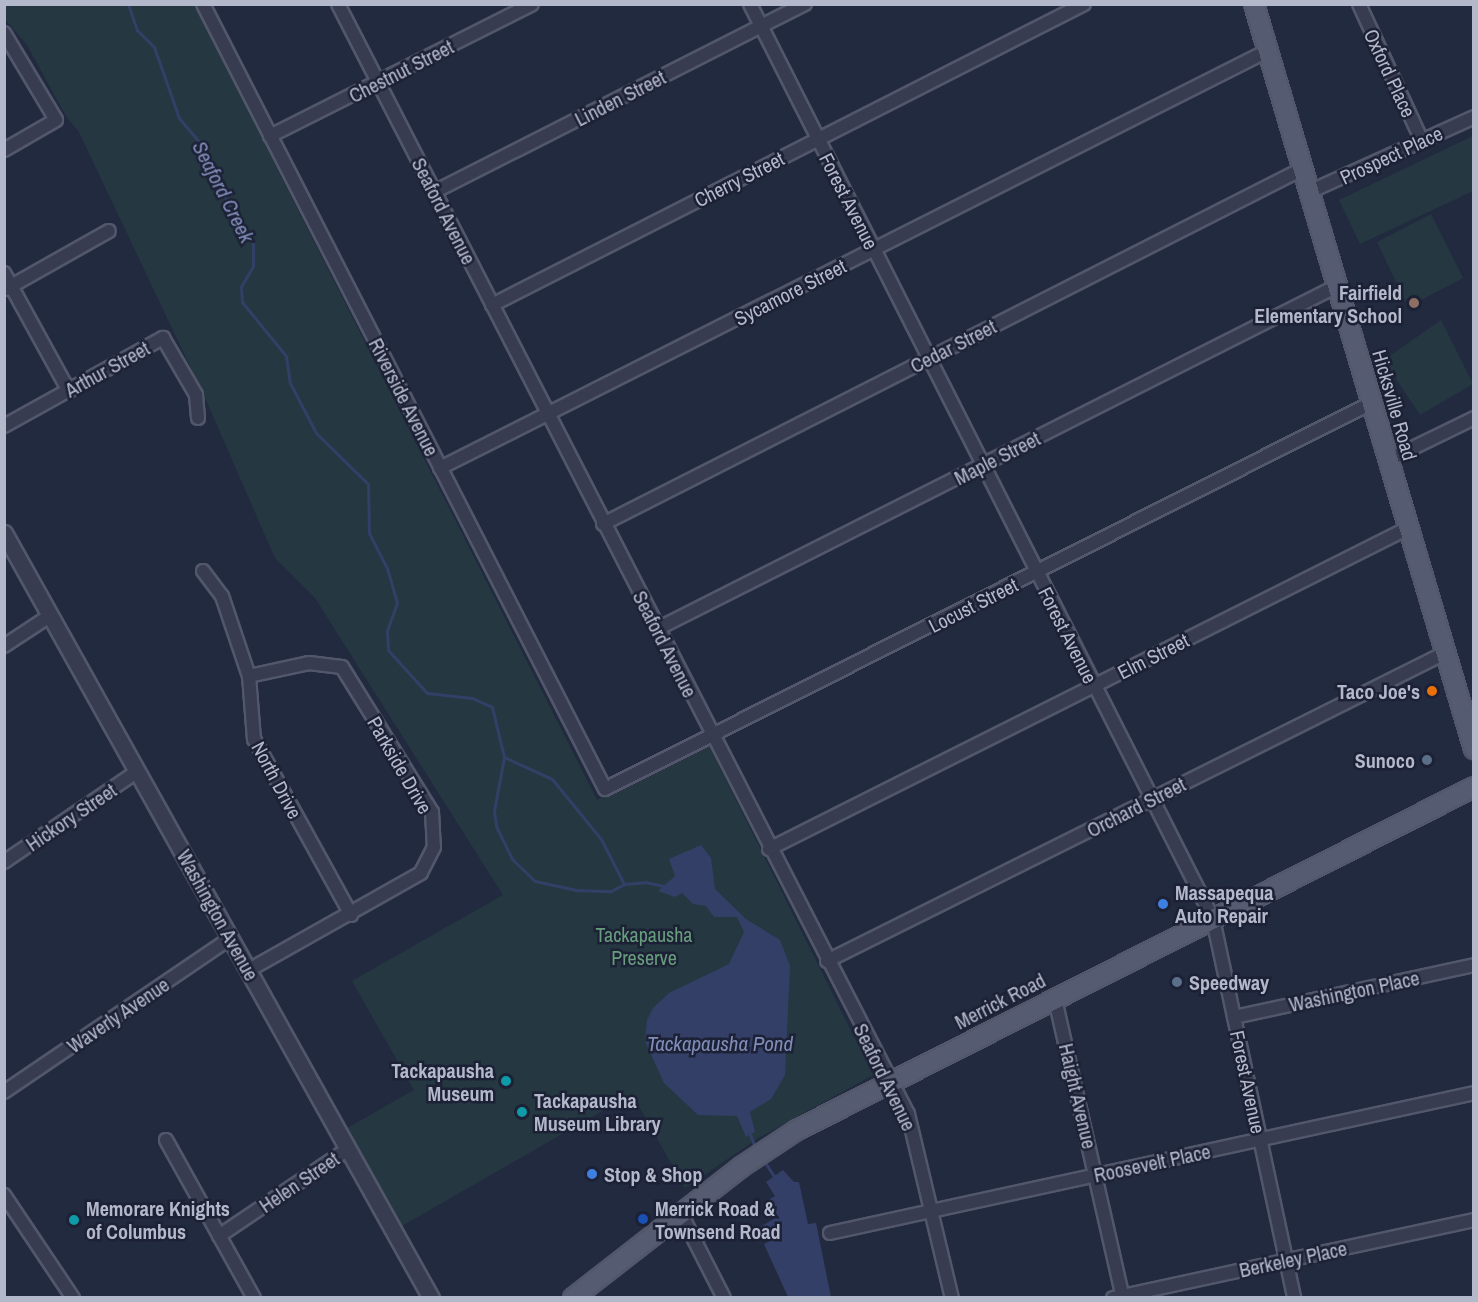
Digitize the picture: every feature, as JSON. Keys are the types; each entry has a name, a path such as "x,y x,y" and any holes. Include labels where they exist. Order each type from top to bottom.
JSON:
{"main road":[{"name":"Hicksville Road","path":"1254,4 1473,748"},
{"name":"Merrick Road","path":"573,1298 681,1214 797,1130 1473,787"}],"street":[{"name":"Riverside Avenue","path":"203,4 605,789"},
{"name":"Seaford Avenue","path":"338,4 889,1083 911,1121 952,1298"},
{"name":"Chestnut Street","path":"270,136 532,4"},
{"name":"Forest Avenue","path":"750,4 1212,919 1294,1298"},
{"name":"Linden Street","path":"434,192 806,4"},
{"name":"Cherry Street","path":"492,305 1084,4"},
{"name":"Oxford Place","path":"1359,4 1422,141"},
{"path":"4,33 56,120 4,150"},
{"name":"Sycamore Street","path":"440,468 1267,51"},
{"name":"Prospect Place","path":"1309,192 1473,117"},
{"name":"Cedar Street","path":"603,524 1302,169"},
{"path":"8,288 109,231"},
{"path":"4,273 8,288 69,391"},
{"name":"Maple Street","path":"657,629 1337,286"},
{"name":"Arthur Street","path":"4,426 164,338 196,395 198,418"},
{"name":"Locust Street","path":"605,789 1371,403"},
{"path":"1388,460 1473,418"},
{"name":"Elm Street","path":"769,849 1408,528"},
{"name":"Washington Avenue","path":"4,533 431,1298"},
{"name":"North Drive","path":"203,571 222,596 249,676 254,739 351,915"},
{"path":"4,646 51,615"},
{"name":"Orchard Street","path":"827,961 1445,653"},
{"name":"Parkside Drive","path":"249,676 309,663 342,667 432,812 434,847 421,873 351,915 249,970"},
{"name":"Hickory Street","path":"4,862 138,771"},
{"name":"Waverly Avenue","path":"4,1092 231,938"},
{"name":"Washington Place","path":"1234,1017 1473,965"},
{"name":"Haight Avenue","path":"1055,999 1096,1175 1120,1297"},
{"name":"Roosevelt Place","path":"830,1233 1473,1092"},
{"path":"166,1140 254,1298"},
{"name":"Helen Street","path":"219,1236 348,1149"},
{"path":"4,1195 73,1298"},
{"path":"681,1214 724,1298"},
{"name":"Berkeley Place","path":"1120,1297 1473,1220"}],"green space":[{"name":"Tackapausha Preserve","path":"4,5 194,5 597,800 708,744 873,1075 760,1137 685,1188 632,1094 400,1227 344,1130 414,1090 352,981 503,895 315,598 275,558 206,400 79,132 66,116 27,45 5,19"},
{"path":"1473,136 1473,191 1360,244 1339,200"},
{"path":"1431,214 1463,278 1408,307 1377,242"},
{"path":"1441,320 1473,384 1420,415 1384,360"}],"water":[{"name":"Tackapausha Pond","path":"701,845 711,858 715,889 746,919 780,940 790,966 785,1075 771,1099 750,1112 755,1132 746,1137 737,1116 698,1115 664,1083 645,1041 647,1020 653,1008 669,993 729,964 744,932 737,917 714,917 706,906 693,904 682,893 675,897 658,891 675,876 669,859"},
{"path":"783,1170 794,1182 799,1182 808,1224 816,1223 831,1297 788,1297 764,1244 768,1242 760,1227 774,1219 765,1202 775,1196 766,1182"}],"waterway":[{"name":"Seaford Creek","path":"128,4 137,30 154,47 179,118 201,144 210,174 253,242 253,266 241,287 242,302 286,356 290,383 316,433 368,484 369,533 387,568 397,603 387,631 388,650 427,693 472,698 492,707 504,757 494,811 496,826 512,859 535,881 576,890 611,891 624,884 645,882 664,886"},
{"path":"504,757 552,779 601,839 624,884"},
{"name":"Seaford Creek","path":"749,1132 755,1147"},
{"name":"Seaford Creek","path":"766,1164 775,1178"}],"place":[{"name":"Fairfield Elementary School","path":"1414,303"},
{"name":"Taco Joe's","path":"1432,691"},
{"name":"Sunoco","path":"1427,760"},
{"name":"Massapequa Auto Repair","path":"1163,904"},
{"name":"Speedway","path":"1177,982"},
{"name":"Tackapausha Museum","path":"506,1081"},
{"name":"Tackapausha Museum Library","path":"522,1112"},
{"name":"Stop & Shop","path":"592,1174"},
{"name":"Merrick Road & Townsend Road","path":"643,1219"},
{"name":"Memorare Knights of Columbus","path":"74,1220"}]}
